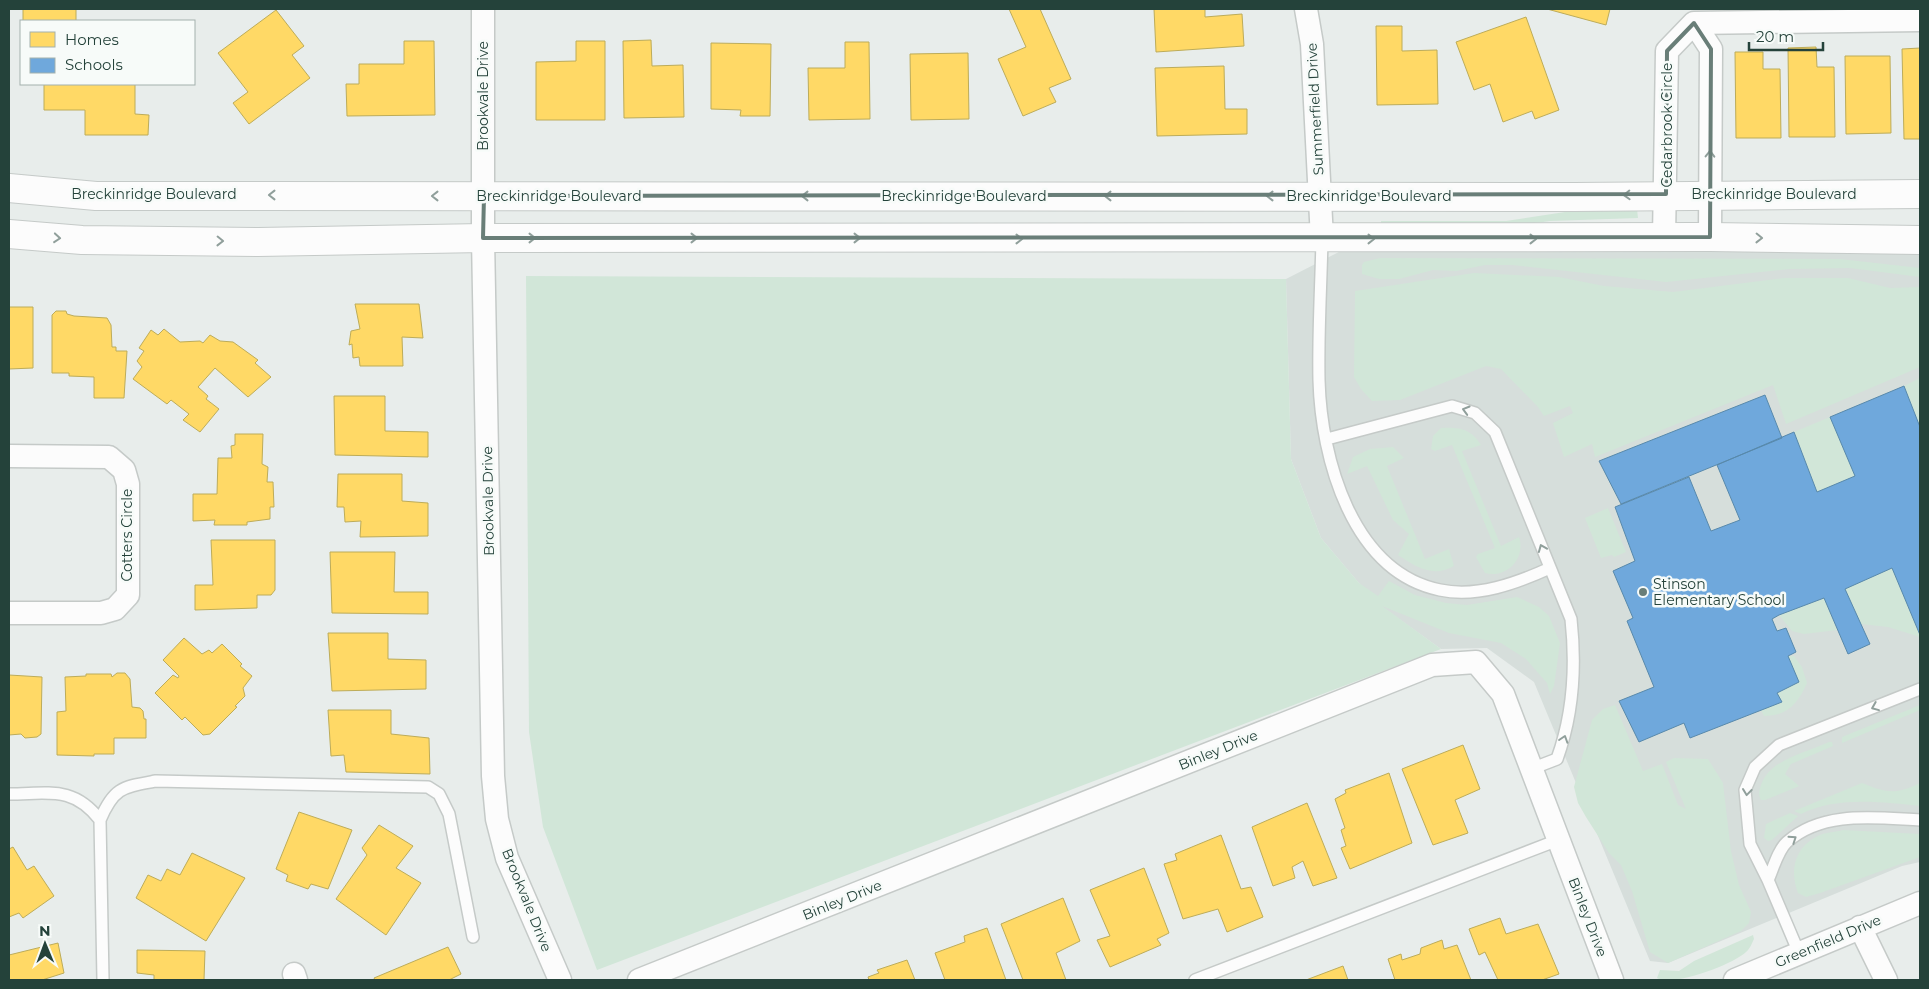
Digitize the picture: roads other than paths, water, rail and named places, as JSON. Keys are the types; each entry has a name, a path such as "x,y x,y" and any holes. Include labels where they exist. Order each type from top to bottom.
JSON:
{"street":[{"name":"Brookvale Drive","path":"482,9 483,238 493,776 497,819 507,858 560,980"},
{"name":"Summerfield Drive","path":"1306,9 1312,44 1322,239"},
{"path":"1694,23 1920,20"},
{"path":"1694,23 1711,49 1710,237"},
{"name":"Cedarbrook Circle","path":"1664,238 1667,51 1694,23"},
{"name":"Breckinridge Boulevard","path":"9,188 96,196 1574,197 1666,194 1920,194"},
{"path":"9,234 82,240 258,242 483,238 1322,239 1710,237 1920,240"},
{"name":"Cotters Circle","path":"9,456 109,457 124,470 128,484 128,595 115,609 101,613 9,613"},
{"name":"Binley Drive","path":"639,980 1432,665 1476,662 1503,694 1612,980"},
{"name":"Greenfield Drive","path":"1736,980 1920,903"},
{"path":"1860,927 1886,980"}],"lane":[{"path":"1322,239 1319,381 1327,439 1337,483 1352,520 1375,553 1403,577 1441,590 1474,590 1515,584 1550,568"},
{"path":"1327,439 1452,406 1475,413 1494,432 1571,620 1574,658 1567,732 1557,759 1531,769"},
{"path":"1799,953 1768,880 1750,844 1745,790 1755,768 1779,745 1920,689"},
{"path":"103,980 100,820 109,798 126,786 156,782 428,787 439,794 449,814 473,936"},
{"path":"9,794 59,794 78,798 90,807 100,820"},
{"path":"1768,880 1786,843 1817,823 1854,818 1920,820"},
{"path":"1196,980 1558,840"}],"place":[{"name":"Stinson Elementary School","path":"1643,592"}]}
